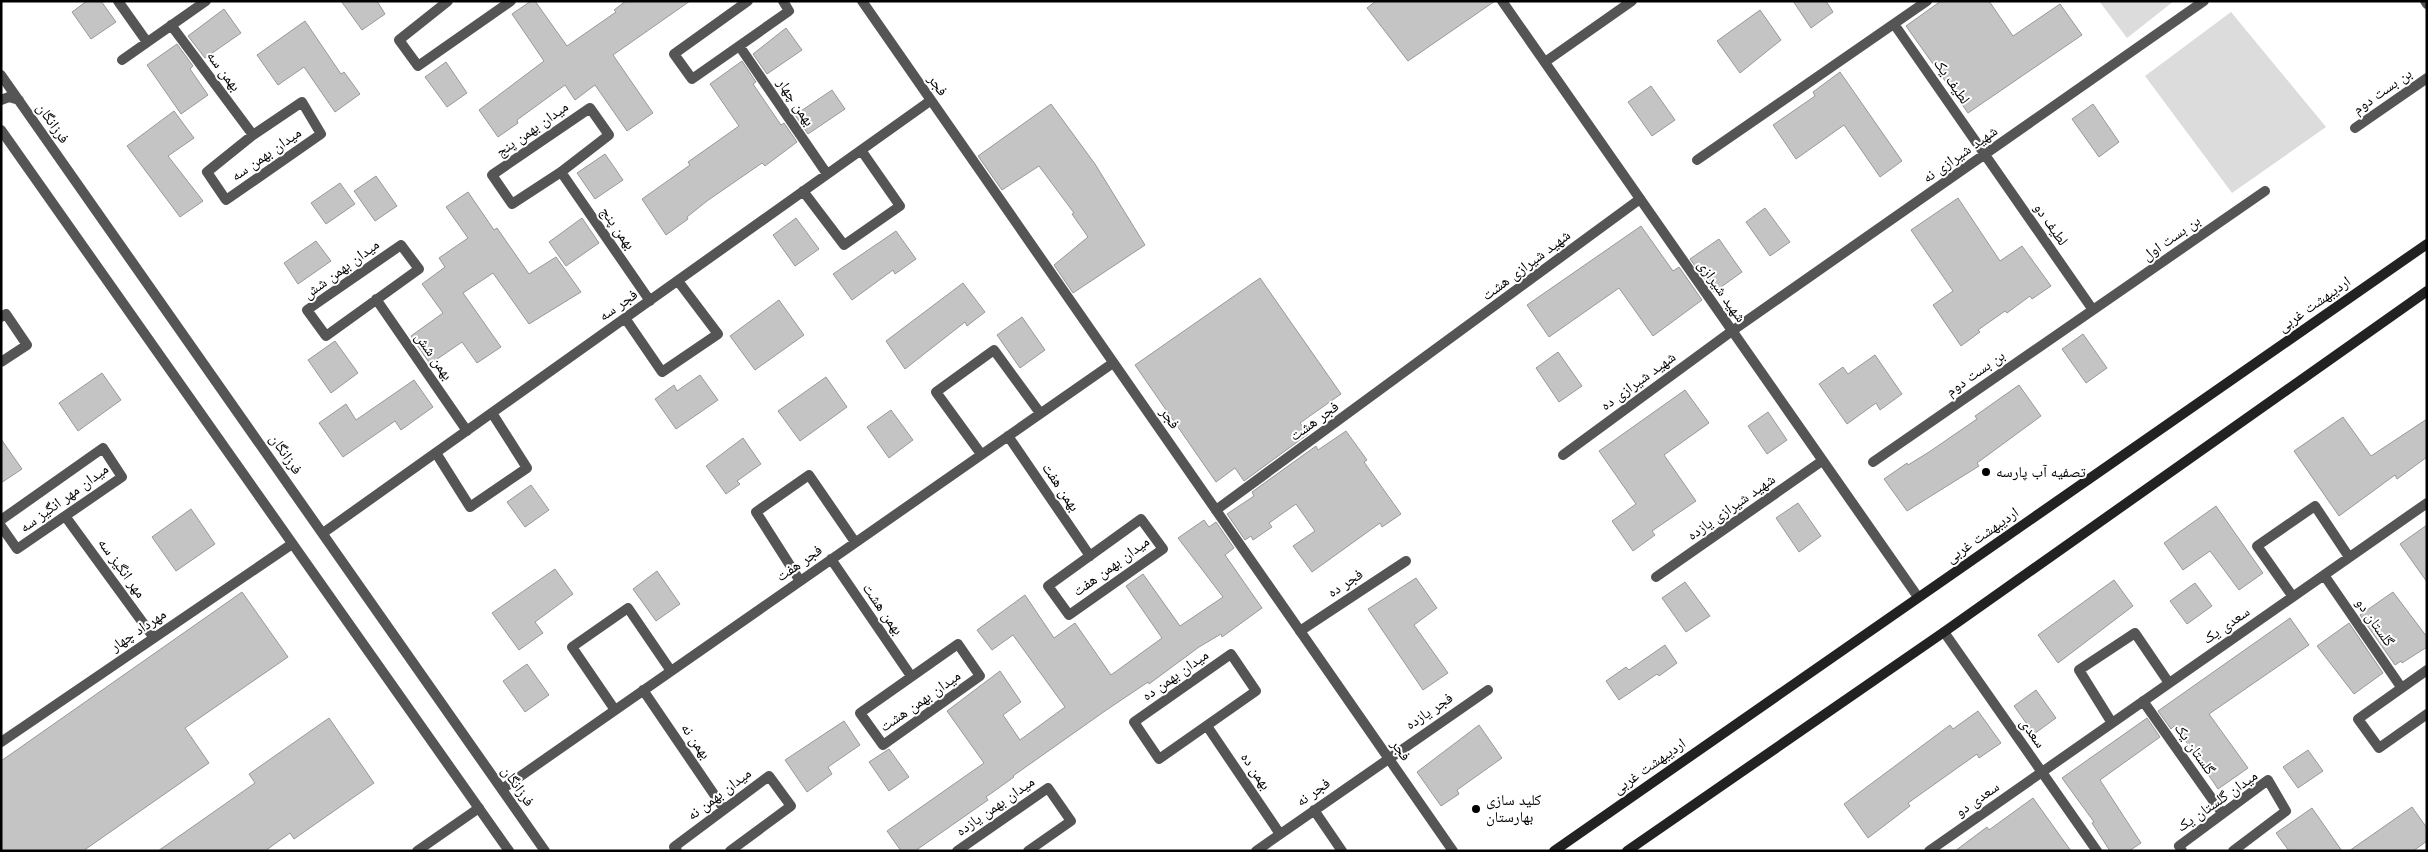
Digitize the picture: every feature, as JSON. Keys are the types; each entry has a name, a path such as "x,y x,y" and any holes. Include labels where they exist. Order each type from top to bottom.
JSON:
{"main road":[{"name":"اردیبهشت غربی","path":"1554,851 2427,244"},
{"path":"1627,851 1944,632 2427,291"}],"street":[{"path":"118,1 147,42"},
{"path":"444,2 399,40 418,66 511,1"},
{"path":"748,1 674,54 692,79 789,11 783,1"},
{"name":"فجر","path":"862,1 1453,851"},
{"name":"شهید شیرازی","path":"1502,1 1918,597"},
{"path":"1545,62 1616,6 1632,1"},
{"path":"1697,160 1927,1"},
{"name":"شهید شیرازی نه","path":"1732,331 2204,1"},
{"path":"122,60 202,2"},
{"name":"لطیف یک","path":"1894,24 1985,154"},
{"name":"بهمن سه","path":"171,26 253,135"},
{"name":"بهمن چهار","path":"740,47 827,174"},
{"name":"فرزانگان","path":"1,75 545,851"},
{"name":"بن بست دوم","path":"2355,128 2427,78"},
{"path":"1,100 9,97 19,100"},
{"name":"فجر سه","path":"323,533 930,101"},
{"name":"میدان بهمن سه","path":"302,102 321,134 226,200 207,172 253,135 302,102"},
{"name":"میدان بهمن پنج","path":"590,108 609,136 561,172 512,204 492,175 590,108"},
{"path":"1,130 508,851"},
{"path":"803,191 844,246 900,206 861,150"},
{"name":"لطیف دو","path":"1985,154 2093,310"},
{"name":"بهمن پنج","path":"561,172 650,300"},
{"name":"بن بست اول","path":"2093,310 2265,190"},
{"name":"شهید شیرازی هشت","path":"1430,355 1640,200"},
{"name":"میدان بهمن شش","path":"401,245 419,269 376,299 326,336 307,310 401,245"},
{"path":"625,318 662,372 718,334 678,281"},
{"name":"بهمن شش","path":"376,299 467,431"},
{"name":"بن بست دوم","path":"1874,462 2093,310"},
{"path":"1,317 6,314 27,345 1,362"},
{"name":"شهید شیرازی ده","path":"1563,455 1732,331"},
{"path":"981,454 936,392 994,350 1040,413"},
{"name":"فجر هشت","path":"1216,510 1430,355"},
{"name":"فجر هفت","path":"502,789 1113,363"},
{"path":"436,453 470,507 527,468 492,413"},
{"name":"بهمن هفت","path":"1008,436 1090,556"},
{"name":"میدان مهر انگیز سه","path":"1,520 103,448 122,477 17,549 1,526"},
{"name":"شهید شیرازی یازده","path":"1656,577 1822,461"},
{"path":"800,581 756,512 809,475 855,542"},
{"name":"سعدی یک","path":"2042,772 2427,502"},
{"path":"2292,597 2257,546 2315,506 2349,557"},
{"name":"مهر انگیز سه","path":"65,516 154,638"},
{"name":"میدان بهمن هفت","path":"1142,519 1163,549 1069,615 1048,586 1090,556 1142,519"},
{"name":"مهرداد چهار","path":"1,742 292,544"},
{"name":"بهمن هشت","path":"830,560 911,676"},
{"name":"فجر ده","path":"1300,631 1406,561"},
{"name":"گلستان دو","path":"2324,575 2401,687"},
{"path":"615,710 572,648 628,608 671,671"},
{"name":"سعدی","path":"1944,632 2098,851"},
{"path":"2112,723 2079,670 2135,633 2169,683"},
{"name":"میدان بهمن هشت","path":"958,644 980,676 882,745 860,713 911,676 958,644"},
{"name":"میدان بهمن ده","path":"1231,654 1256,691 1206,726 1159,758 1134,722 1231,654"},
{"path":"2427,670 2358,719 2379,748 2427,714"},
{"name":"بهمن نه","path":"643,690 724,809"},
{"name":"فجر یازده","path":"1388,757 1488,690"},
{"name":"گلستان یک","path":"2143,701 2222,813"},
{"name":"بهمن ده","path":"1206,726 1280,834"},
{"name":"فجر نه","path":"1257,850 1388,757"},
{"name":"سعدی دو","path":"1929,851 2042,772"},
{"name":"میدان بهمن نه","path":"677,851 674,847 769,776 791,806 730,851"},
{"name":"میدان گلستان یک","path":"2182,851 2179,846 2268,780 2286,811 2233,851"},
{"name":"میدان بهمن یازده","path":"957,851 1048,788 1071,821 1028,851"},
{"path":"418,851 479,808"},
{"path":"1314,810 1342,851"}],"shaded area":[{"path":"2099,1 2174,1 2127,38"},
{"path":"2231,12 2326,127 2232,193 2145,76"}],"building":[{"path":"87,1 101,1 116,22 91,39 72,12"},
{"path":"341,1 377,1 385,14 362,30"},
{"path":"531,1 535,1 567,46 616,12 614,10 626,1 690,1 613,55 653,113 627,131 595,85 575,100 565,85 517,120 518,123 498,137 479,110 544,61 512,14"},
{"path":"1376,1 1495,1 1408,61 1367,8"},
{"path":"1793,1 1826,1 1833,12 1811,28"},
{"path":"1941,1 1989,1 2013,36 2060,4 2082,35 1968,113 1906,26"},
{"path":"224,9 241,33 205,58 188,36"},
{"path":"1760,10 1781,40 1740,73 1717,41"},
{"path":"305,21 341,74 344,72 360,94 335,112 304,67 278,85 257,55"},
{"path":"786,28 802,50 767,74 753,54"},
{"path":"177,44 193,66 190,69 208,95 181,114 147,65"},
{"path":"742,61 756,82 753,84 781,125 784,123 797,142 765,166 762,163 707,201 687,217 688,219 666,235 642,199 690,165 688,162 739,126 710,84"},
{"path":"446,62 467,93 447,107 425,77"},
{"path":"1840,72 1902,161 1880,177 1844,125 1796,159 1773,125 1815,96 1813,92"},
{"path":"1651,86 1675,120 1652,136 1628,102"},
{"path":"832,90 845,109 808,134 795,115"},
{"path":"1051,104 1095,164 1145,245 1073,293 1054,265 1088,237 1072,214 1074,213 1039,166 1002,190 978,156"},
{"path":"2093,104 2119,142 2099,157 2072,119"},
{"path":"174,111 194,138 168,156 203,201 180,217 127,146"},
{"path":"605,154 623,180 595,199 577,173"},
{"path":"376,176 397,206 375,221 354,191"},
{"path":"340,183 355,204 326,224 311,203"},
{"path":"468,192 494,230 497,228 529,274 556,257 581,292 529,324 493,273 463,293 501,347 477,363 462,342 430,364 411,336 443,313 422,284 445,267 439,258 468,238 446,207"},
{"path":"1958,198 2000,261 2022,246 2051,286 2032,299 2030,296 2007,313 2005,311 1978,330 1980,332 1961,346 1933,305 1953,291 1911,230"},
{"path":"1765,208 1790,242 1770,256 1746,222"},
{"path":"582,218 599,243 566,266 549,242"},
{"path":"796,218 819,249 795,266 773,235"},
{"path":"1641,226 1673,271 1679,267 1702,300 1653,336 1619,288 1549,337 1527,305"},
{"path":"896,231 916,259 895,274 893,270 852,300 833,274"},
{"path":"1719,239 1742,272 1714,292 1690,259"},
{"path":"316,241 331,261 298,284 284,263"},
{"path":"1260,278 1341,394 1300,423 1308,434 1244,481 1235,468 1216,482 1135,365"},
{"path":"963,283 985,312 967,326 965,322 905,369 886,341"},
{"path":"779,300 804,335 755,370 730,336"},
{"path":"1022,317 1045,350 1020,368 997,335"},
{"path":"2083,334 2107,368 2086,383 2062,349"},
{"path":"335,341 358,373 331,393 308,360"},
{"path":"1558,352 1582,386 1559,402 1536,368"},
{"path":"1875,355 1902,394 1880,410 1876,403 1847,424 1819,384 1843,367 1848,374"},
{"path":"102,373 121,400 78,431 59,403"},
{"path":"700,375 718,400 676,429 655,399 674,385 677,391"},
{"path":"826,377 847,407 800,441 778,411"},
{"path":"414,380 433,407 401,430 395,421 343,457 319,423 346,404 356,420"},
{"path":"2019,385 2041,416 1977,463 1979,466 1907,511 1884,479 1907,463 1908,465 1929,452 1977,419 1975,416"},
{"path":"1685,390 1709,423 1664,455 1696,501 1652,531 1655,535 1633,551 1612,521 1636,504 1599,451"},
{"path":"891,410 913,440 889,458 867,427"},
{"path":"1768,412 1787,440 1767,454 1748,426"},
{"path":"2343,417 2371,456 2427,419 2427,457 2397,479 2395,475 2339,516 2294,451"},
{"path":"1346,431 1367,460 1364,462 1401,514 1382,527 1380,523 1312,572 1293,546 1315,531 1296,504 1269,523 1272,527 1253,540 1251,536 1245,540 1227,514 1254,496 1252,492 1316,446 1318,450"},
{"path":"743,438 761,464 737,481 740,484 726,494 706,466"},
{"path":"1,439 22,469 1,483"},
{"path":"531,485 549,510 525,527 507,502"},
{"path":"1798,503 1821,536 1799,552 1776,518"},
{"path":"2216,506 2263,573 2239,590 2210,551 2183,570 2164,543"},
{"path":"191,509 215,544 176,571 152,537"},
{"path":"1204,520 1209,527 1216,522 1234,548 1225,555 1262,608 1222,637 1221,634 1199,647 1149,684 1148,682 1105,711 1013,776 986,797 988,800 915,851 901,851 887,831 984,763 947,711 1000,671 1021,702 1003,715 1020,740 1065,707 1013,635 992,650 977,630 1025,595 1054,638 1075,623 1111,675 1162,638 1126,586 1143,574 1180,626 1223,597 1178,538"},
{"path":"2427,525 2427,582 2400,544"},
{"path":"555,569 573,594 535,622 543,633 519,650 492,613"},
{"path":"657,571 680,604 656,621 633,589"},
{"path":"1416,578 1437,608 1414,625 1448,673 1423,690 1368,609"},
{"path":"2114,580 2133,606 2058,663 2038,635"},
{"path":"1685,582 1710,616 1686,632 1662,598"},
{"path":"2195,583 2212,606 2187,624 2170,601"},
{"path":"242,592 288,657 185,728 209,763 83,851 1,851 1,761"},
{"path":"2393,592 2427,637 2427,647 2402,663 2401,661 2395,665 2360,615"},
{"path":"2290,618 2309,645 2209,714 2248,768 2218,789 2179,731 2174,726 2171,729 2158,711"},
{"path":"2349,623 2383,673 2354,694 2317,646"},
{"path":"1665,645 1677,663 1619,700 1606,681 1626,667 1629,670"},
{"path":"527,664 549,695 525,712 503,681"},
{"path":"2036,690 2056,718 2034,734 2014,706"},
{"path":"1978,711 2001,743 1979,758 1977,754 1908,803 1910,806 1868,838 1844,804 1950,725 1953,729"},
{"path":"329,718 374,783 294,839 290,833 265,851 158,851 255,783 249,774"},
{"path":"2147,718 2160,737 2100,780 2141,843 2129,851 2110,851 2092,823 2094,822 2062,778"},
{"path":"844,721 860,745 828,767 832,774 807,792 785,760"},
{"path":"1479,725 1502,758 1457,790 1459,794 1441,806 1417,772"},
{"path":"889,749 909,777 889,791 869,762"},
{"path":"2308,750 2323,771 2298,788 2283,767"},
{"path":"2033,798 2071,851 1955,851 1987,827 1989,830"},
{"path":"2412,807 2427,828 2427,841 2413,851 2349,851"},
{"path":"2312,808 2342,851 2289,851 2276,833"}],"place":[{"name":"تصفیه آب پارسه","path":"1986,472"},
{"name":"کلید سازی بهارستان","path":"1476,809"}]}
